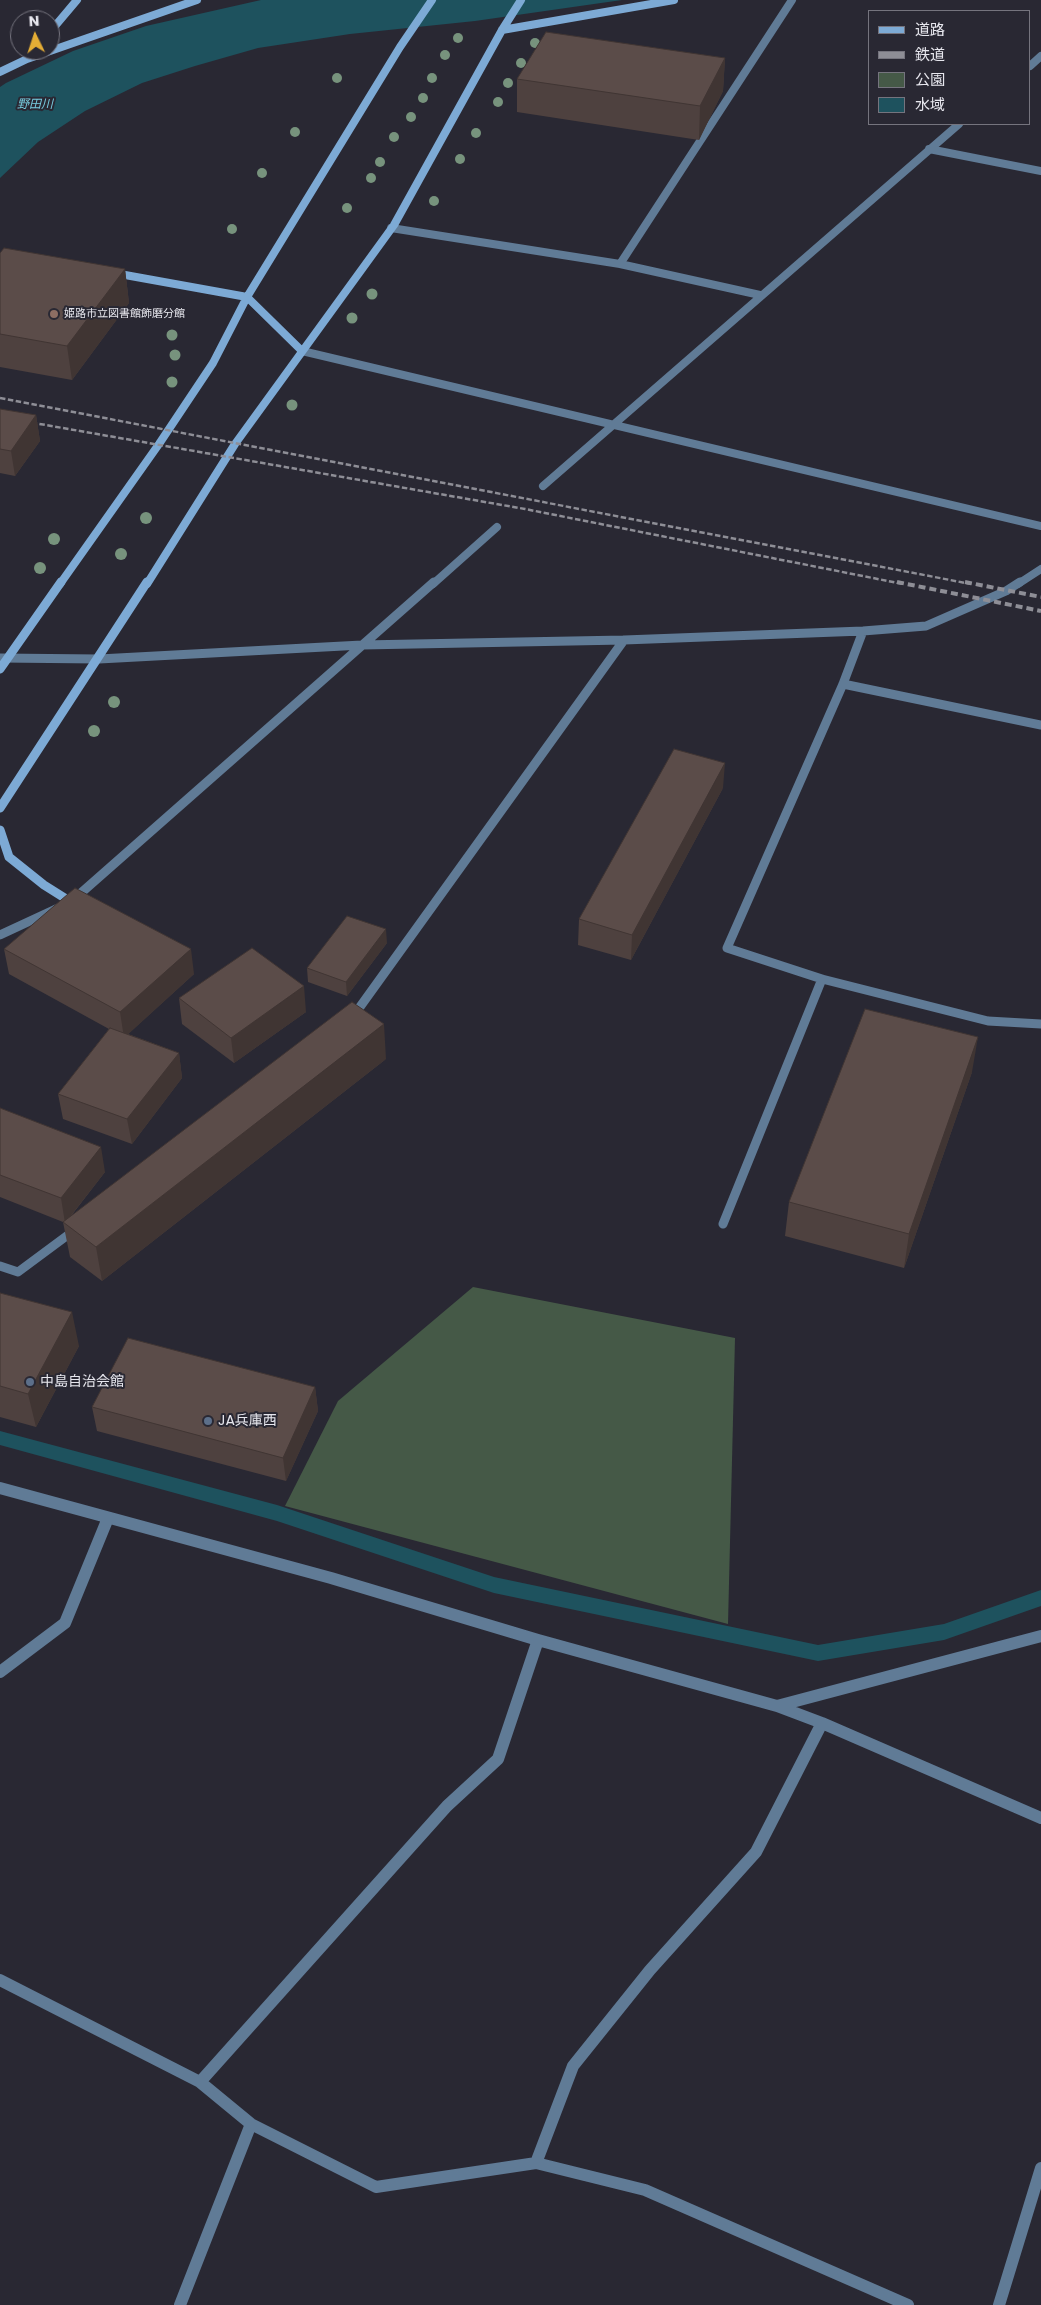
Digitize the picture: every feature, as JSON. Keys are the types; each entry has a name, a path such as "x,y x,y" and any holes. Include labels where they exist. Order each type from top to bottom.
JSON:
{"street":[{"path":"60,20 77,0"},
{"path":"60,48 197,0"},
{"path":"0,669 3,658 169,430 212,363 246,297 400,47 432,0"},
{"path":"0,808 99,659 234,444 392,228 502,30 521,0"},
{"path":"502,30 674,0"},
{"path":"620,264 792,0"},
{"path":"1031,65 1041,56"},
{"path":"0,72 25,60"},
{"path":"543,486 760,295 958,125"},
{"path":"929,149 1041,171"},
{"path":"392,228 620,264 760,295"},
{"path":"104,272 246,297 302,351 1041,526"},
{"path":"0,935 70,902 497,527"},
{"path":"3,658 99,659 362,645 624,640 863,631 926,626 1006,591 1041,569"},
{"path":"863,631 843,684 727,948 822,979 988,1021 1041,1024"},
{"path":"349,1023 624,640"},
{"path":"843,684 1041,725"},
{"path":"0,830 9,857 44,885 70,902"},
{"path":"723,1224 822,979"},
{"path":"0,1266 18,1272 81,1225"},
{"path":"0,1488 331,1578 538,1640 777,1706 822,1722 1041,1818"},
{"path":"0,1672 65,1623 108,1518"},
{"path":"777,1706 1041,1636"},
{"path":"200,2082 447,1806 498,1759 538,1640"},
{"path":"536,2163 573,2066 650,1970 756,1852 822,1722"},
{"path":"0,1980 200,2082 251,2124 376,2187 536,2163 644,2190 908,2305"},
{"path":"180,2305 251,2124"},
{"path":"999,2305 1041,2168"}],"green space":[{"path":"473,1287 735,1338 728,1624 285,1506 338,1401"}],"water":[{"name":"野田川","path":"261,0 622,0 475,21 350,34 258,48 195,66 142,83 85,111 38,142 0,178 0,87 54,60 60,60 60,57 73,51 146,26"}],"building":[{"path":"546,32 725,58 700,106 517,79"},
{"path":"4,248 125,269 67,346 0,334 0,253"},
{"path":"0,409 36,415 11,451 0,449"},
{"path":"674,749 725,763 632,935 579,919"},
{"path":"75,888 191,949 120,1012 4,949"},
{"path":"347,916 386,929 346,982 307,968"},
{"path":"252,948 304,986 231,1038 179,998"},
{"path":"352,1002 384,1024 96,1247 63,1222"},
{"path":"865,1009 978,1037 909,1234 789,1202"},
{"path":"110,1028 179,1053 127,1119 58,1094"},
{"path":"0,1108 101,1147 61,1198 0,1175"},
{"path":"0,1293 72,1312 28,1394 0,1386"},
{"name":"JA兵庫西","path":"128,1338 315,1387 283,1458 92,1407"}],"waterway":[{"path":"0,1438 277,1513 494,1585 818,1653 944,1632 1041,1598"}],"railway":[{"path":"0,398 971,584"},
{"path":"0,417 525,509 903,584"},
{"path":"897,582 1041,611"},
{"path":"965,582 1041,597"}],"place":[{"name":"姫路市立図書館飾磨分館","path":"54,314"},
{"name":"中島自治会館","path":"30,1382"},
{"name":"JA兵庫西","path":"208,1421"}]}
